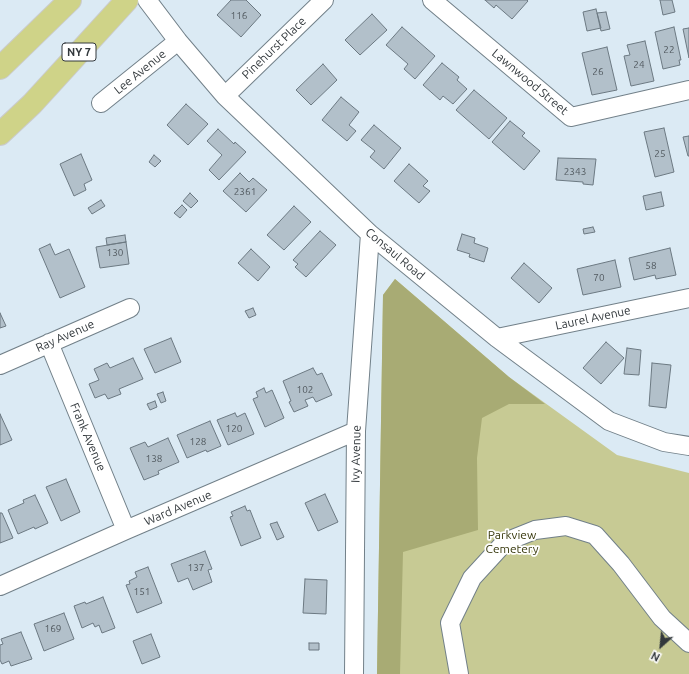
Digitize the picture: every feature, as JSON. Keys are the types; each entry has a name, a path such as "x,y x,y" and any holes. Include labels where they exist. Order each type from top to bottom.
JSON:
{"highway":[{"path":"0,68 70,0"},
{"name":"NY 7","path":"0,134 32,104 127,0"}],"street":[{"name":"Consaul Road","path":"147,0 178,41 225,96 370,234 497,338 609,421 664,442 689,446"},
{"name":"Pinehurst Place","path":"225,96 324,0"},
{"name":"Lawnwood Street","path":"432,0 571,117 689,90"},
{"name":"Lee Avenue","path":"101,103 178,41"},
{"name":"Ivy Avenue","path":"354,674 356,431 370,234"},
{"name":"Laurel Avenue","path":"497,338 689,298"},
{"name":"Ray Avenue","path":"0,365 130,308"},
{"name":"Frank Avenue","path":"49,343 126,530"},
{"name":"Ward Avenue","path":"0,586 356,431"},
{"path":"459,674 450,623 472,578 505,542 535,530 566,526 595,535 621,564 662,618 689,643"}],"green space":[{"name":"Parkview Cemetery","path":"395,279 509,377 617,455 689,473 689,674 377,674 383,295"},
{"path":"395,279 509,377 545,404 509,404 482,418 477,458 478,530 403,552 400,674 377,674 383,295"}],"building":[{"path":"231,0 246,0 261,15 241,37 217,15"},
{"path":"485,0 528,1 512,19 496,5 494,8"},
{"path":"660,0 672,0 675,12 663,15"},
{"path":"596,9 601,28 587,31 583,12"},
{"path":"606,12 610,29 601,31 597,13"},
{"path":"372,14 387,30 360,55 345,40"},
{"path":"402,27 435,56 415,79 404,69 408,64 386,45"},
{"path":"674,27 681,60 679,60 680,65 663,69 655,32"},
{"path":"689,28 689,58 683,29"},
{"path":"645,41 654,81 631,86 624,56 630,55 627,45"},
{"path":"607,47 617,90 592,95 582,53"},
{"path":"442,63 459,77 457,80 467,89 453,104 443,96 440,100 423,85"},
{"path":"323,64 337,80 311,105 296,90"},
{"path":"474,90 507,118 489,139 456,110"},
{"path":"341,97 359,112 349,125 356,131 347,141 322,120"},
{"path":"186,104 208,124 188,145 167,125"},
{"path":"510,121 525,133 522,136 540,151 524,170 492,142"},
{"path":"374,125 401,148 384,169 370,157 375,151 361,140"},
{"path":"664,128 674,172 655,177 644,132"},
{"path":"218,129 234,144 235,142 246,152 219,180 209,170 222,155 207,141"},
{"path":"689,136 689,156 688,156 683,137"},
{"path":"81,154 92,180 84,184 86,190 74,196 60,164"},
{"path":"154,155 161,161 155,167 149,162"},
{"path":"558,158 596,159 593,185 583,184 583,182 556,180"},
{"path":"409,164 428,181 423,186 430,191 419,203 394,181"},
{"path":"240,173 249,182 253,178 267,190 246,212 223,191"},
{"path":"661,192 664,206 646,210 643,196"},
{"path":"190,193 198,201 191,208 183,201"},
{"path":"101,200 105,206 92,214 88,208"},
{"path":"182,205 187,210 180,218 174,213"},
{"path":"294,206 311,222 284,250 267,235"},
{"path":"593,227 595,232 584,234 583,229"},
{"path":"320,231 336,245 306,277 295,267 298,264 293,260"},
{"path":"462,234 475,238 474,243 488,248 484,262 469,257 470,254 457,250"},
{"path":"125,235 126,242 107,245 106,238"},
{"path":"126,242 129,264 100,268 96,247"},
{"path":"50,244 55,255 69,249 85,287 60,298 39,249"},
{"path":"670,248 676,275 656,279 655,275 634,280 629,258"},
{"path":"251,249 270,267 258,281 238,263"},
{"path":"615,260 621,287 583,295 577,269"},
{"path":"524,263 552,288 539,303 511,278"},
{"path":"253,308 256,315 249,318 245,311"},
{"path":"0,313 6,326 0,328"},
{"path":"171,338 181,362 155,373 144,349"},
{"path":"606,342 624,358 601,384 583,368"},
{"path":"627,348 641,350 639,375 624,374"},
{"path":"133,358 143,379 119,389 121,394 108,399 105,394 95,398 89,384 99,380 94,369 107,363 110,368"},
{"path":"652,363 671,365 666,408 649,406"},
{"path":"313,368 317,375 322,373 332,395 316,402 313,397 305,400 308,406 294,412 289,402 291,401 283,381"},
{"path":"264,388 266,393 272,390 284,418 265,427 253,399 258,397 256,392"},
{"path":"163,392 166,401 161,403 157,394"},
{"path":"155,401 157,407 150,410 147,404"},
{"path":"235,413 237,417 245,413 254,434 228,445 217,420"},
{"path":"0,414 12,440 0,445"},
{"path":"210,421 221,446 207,452 206,450 187,458 177,435"},
{"path":"168,438 179,462 158,471 159,474 144,480 130,448 145,442 148,447"},
{"path":"66,479 80,512 61,521 46,487"},
{"path":"325,494 338,522 318,531 305,503"},
{"path":"35,495 48,523 18,534 8,510 24,503 23,500"},
{"path":"245,506 247,511 250,510 261,538 241,546 230,517 233,516 231,512"},
{"path":"0,513 2,513 13,538 0,543"},
{"path":"277,522 284,537 277,540 270,524"},
{"path":"205,551 212,569 208,570 212,582 193,590 188,578 178,582 171,564"},
{"path":"148,567 162,603 137,613 126,585 130,584 129,581 137,577 135,572"},
{"path":"305,579 327,580 326,614 303,613"},
{"path":"103,597 115,628 102,633 99,625 95,627 93,623 82,628 74,606 85,602 86,604"},
{"path":"64,613 74,639 44,651 34,624"},
{"path":"21,632 32,659 11,666 9,661 2,664 0,660 0,645 3,644 1,639"},
{"path":"151,634 160,657 142,664 133,641"},
{"path":"309,643 319,643 319,650 309,650"}]}
